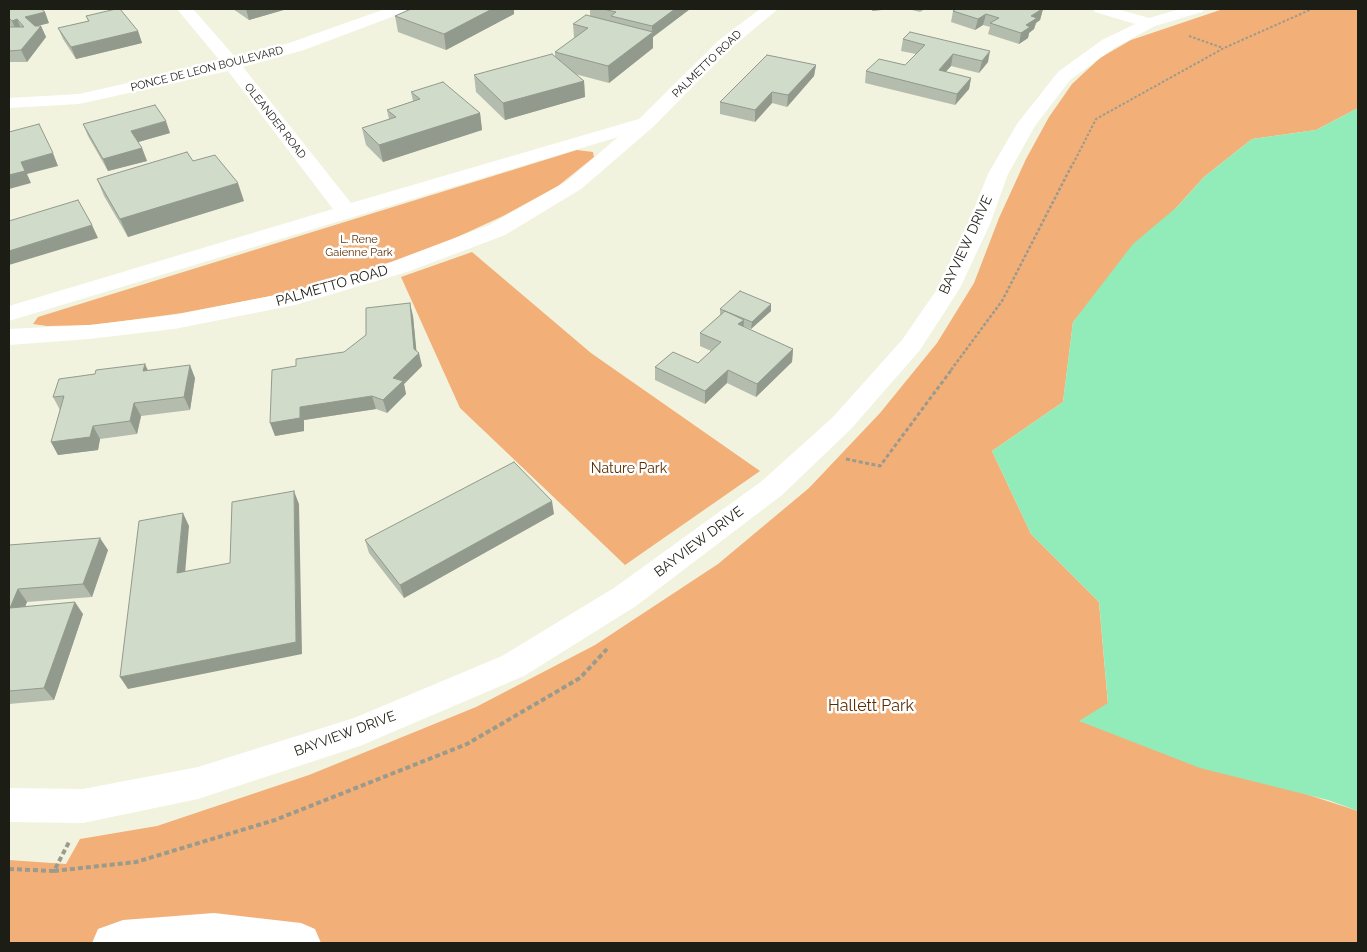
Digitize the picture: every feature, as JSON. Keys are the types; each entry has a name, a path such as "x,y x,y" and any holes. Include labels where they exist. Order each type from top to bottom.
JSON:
{"street":[{"name":"OLEANDER ROAD","path":"185,9 227,59 346,211"},
{"name":"PONCE DE LEON BOULEVARD","path":"227,59 357,9"},
{"name":"PONCE DE LEON BOULEVARD","path":"9,103 81,90 146,70 227,59 298,46 399,9"},
{"name":"PALMETTO ROAD","path":"9,337 89,332 174,322 295,298 399,267 497,230 574,185 646,123 724,45 770,9"},
{"path":"1101,9 1149,23"},
{"name":"BAYVIEW DRIVE","path":"9,805 83,806 198,784 360,731 513,666 625,597 772,488 842,423 911,345 949,288 979,224 998,174 1026,124 1064,76 1108,44 1149,23 1196,9"},
{"path":"9,87 36,84"},
{"path":"9,117 81,90"},
{"name":"PALMETTO ROAD","path":"9,314 346,211 646,123"},
{"path":"112,943 133,938 214,932 301,943"}],"path":[{"path":"811,452 880,466 1002,302 1096,119 1224,48 1312,9"},
{"path":"9,869 54,871 136,862 266,822 467,744 580,678 610,646"},
{"path":"54,871 65,852 83,806"}],"green space":[{"name":"Hallett Park","path":"1223,9 1358,9 1358,108 1316,130 1252,139 1204,177 1073,322 1063,402 992,451 1031,534 1099,602 1108,704 1080,721 1358,811 1358,943 9,943 9,860 66,864 80,839 157,826 309,775 476,707 595,645 718,564 809,488 880,413 937,343 974,283 999,218 1026,159 1049,117 1072,84 1100,58 1131,40"},
{"name":"L. Rene Gaienne Park","path":"577,150 593,152 594,157 558,186 503,216 440,245 367,272 292,292 182,313 94,325 47,326 33,324 38,317"},
{"name":"Nature Park","path":"472,252 591,353 760,471 625,565 460,408 401,277"}],"shaded area":[{"path":"1358,108 1358,811 1328,800 1200,768 1079,721 1108,703 1099,602 1031,534 992,451 1063,402 1073,322 1133,244 1178,206 1204,177 1252,139 1316,130"}],"building":[{"path":"9,9 41,9 45,12 25,17 35,26 41,26 21,50 9,51 9,27 24,27 17,19 12,21 9,18"},
{"path":"120,9 138,31 71,47 58,28 89,21 86,16"},
{"path":"411,9 492,9 444,34 395,16"},
{"path":"603,9 675,9 652,26 611,16 616,12"},
{"path":"956,9 1042,9 1031,16 1037,18 1026,25 1030,27 1021,33 990,23 999,18 986,14 978,19 953,11"},
{"path":"586,15 653,32 608,66 555,52 588,28 573,24"},
{"path":"910,32 990,51 982,61 953,54 939,70 971,78 957,94 866,71 879,59 905,65 925,45 903,39"},
{"path":"552,54 584,81 503,103 474,75"},
{"path":"767,55 816,65 788,95 772,92 755,110 720,102"},
{"path":"443,82 480,113 379,145 362,128 396,117 387,110 420,99 411,92"},
{"path":"155,105 166,121 131,131 142,148 103,159 83,124"},
{"path":"39,124 53,153 21,162 25,171 9,175 9,132"},
{"path":"187,152 193,161 215,155 238,183 120,219 97,179"},
{"path":"78,200 92,225 9,251 9,221"},
{"path":"740,291 771,304 752,322 720,309"},
{"path":"410,303 414,349 419,353 393,378 403,381 383,400 372,396 300,407 300,418 270,423 272,370 296,366 296,359 344,352 366,335 366,308"},
{"path":"725,311 744,320 738,324 793,349 757,384 728,370 705,391 655,367 673,352 698,363 721,342 700,333"},
{"path":"145,364 143,371 190,365 184,397 134,403 130,421 93,426 90,437 51,442 64,396 53,397 59,379 95,374 96,370"},
{"path":"514,462 552,501 400,585 365,540"},
{"path":"294,491 296,642 120,677 139,521 183,513 177,573 230,563 232,502"},
{"path":"100,538 83,584 18,589 10,608 75,602 44,688 9,691 9,545"}]}
